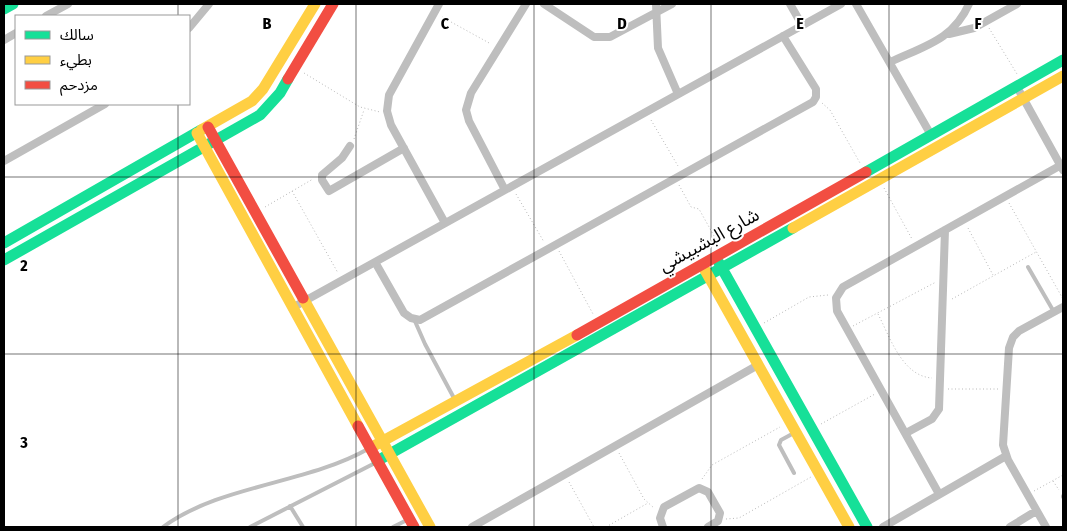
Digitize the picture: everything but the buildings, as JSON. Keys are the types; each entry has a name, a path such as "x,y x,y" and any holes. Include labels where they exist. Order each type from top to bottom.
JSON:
{"main road":[{"path":"4,9 13,4"},
{"path":"4,243 245,106 259,95 315,4"},
{"path":"4,260 254,120 276,99 333,4"},
{"name":"شارع البشبيشي","path":"370,448 598,323 1063,60"},
{"name":"شارع البشبيشي","path":"378,461 1063,76"},
{"path":"208,127 430,527"},
{"path":"196,133 412,523"},
{"path":"931,135 937,147"},
{"path":"720,254 722,268 867,527"},
{"path":"702,264 849,527"},
{"path":"456,401 463,413"}],"street":[{"path":"48,15 68,4"},
{"path":"190,27 209,4"},
{"path":"439,4 391,90 387,111 391,125 445,224"},
{"path":"508,188 469,121 466,110 470,93 526,4"},
{"path":"544,4 594,37 602,38 610,37 672,4"},
{"path":"656,4 658,48 678,94"},
{"path":"790,4 802,25"},
{"path":"292,308 841,4"},
{"path":"856,4 931,135"},
{"path":"949,34 962,18 969,4"},
{"path":"890,62 949,34 974,28 1017,4"},
{"path":"4,40 15,34"},
{"path":"375,262 404,313 414,319 424,319 679,178 813,102 817,94 816,89 783,36"},
{"path":"940,494 836,307 836,298 843,287 1062,167 1023,98 1020,85"},
{"path":"4,161 103,105"},
{"path":"350,146 342,158 321,177 328,190 332,191 404,148"},
{"path":"906,433 935,416 939,409 945,230"},
{"path":"1046,527 1006,456 1002,434 1008,348 1013,337 1063,307"},
{"path":"472,527 758,365"},
{"path":"882,527 1006,456"},
{"path":"663,527 660,521 661,512 664,507 701,488 708,492 719,511 720,517 708,527"},
{"path":"1010,527 1036,511"}],"lane":[{"path":"1028,267 1054,312"},
{"path":"414,319 425,344 456,401"},
{"path":"794,473 779,445 781,440 796,432"},
{"path":"163,527 198,508 339,462 370,448"},
{"path":"250,527 378,461"},
{"path":"290,506 303,527"},
{"path":"394,527 412,523"}],"path":[{"path":"434,12 498,49"},
{"path":"985,22 1020,85"},
{"path":"295,67 364,109 375,112 387,111"},
{"path":"813,102 823,104 830,110 865,172"},
{"path":"350,146 360,128 364,109"},
{"path":"647,112 691,207 700,209 720,254"},
{"path":"256,213 292,191 321,177"},
{"path":"879,180 916,247"},
{"path":"508,188 552,248 598,323"},
{"path":"292,191 342,280"},
{"path":"1005,197 1063,300"},
{"path":"963,220 993,276"},
{"path":"942,304 1036,252"},
{"path":"848,329 943,278"},
{"path":"756,328 809,297 824,295 836,298"},
{"path":"877,313 906,366 921,376 940,377"},
{"path":"940,388 1006,390"},
{"path":"812,429 882,390"},
{"path":"701,488 704,474 712,465 790,421"},
{"path":"615,446 648,503 661,512"},
{"path":"720,517 730,520 739,518 818,473"},
{"path":"565,475 594,527"},
{"path":"1027,495 1063,475"},
{"path":"1053,480 1063,497"},
{"path":"606,527 648,503"}],"traffic: fast":[{"path":"4,9 13,4"},
{"path":"866,172 1063,60"},
{"path":"4,260 260,115 280,93 288,79"},
{"path":"4,243 201,130"},
{"path":"377,461 793,228"},
{"path":"719,263 867,527"}],"traffic: slow":[{"path":"201,130 252,101 263,89 315,4"},
{"path":"793,228 1063,76"},
{"path":"197,133 358,426"},
{"path":"705,270 849,527"},
{"path":"303,298 430,527"},
{"path":"370,448 577,335"}],"traffic: jam":[{"path":"288,79 333,4"},
{"path":"208,127 303,298"},
{"path":"577,335 866,172"},
{"path":"358,426 414,527"}]}
